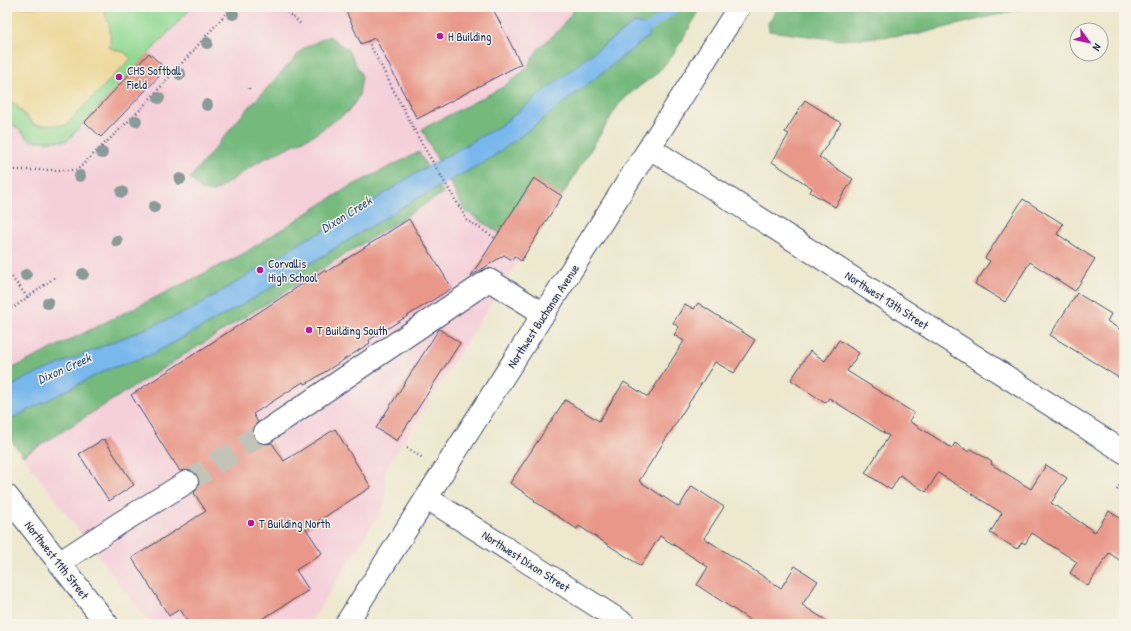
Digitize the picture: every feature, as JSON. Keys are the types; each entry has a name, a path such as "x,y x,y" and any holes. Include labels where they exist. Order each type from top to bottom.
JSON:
{"street":[{"name":"Northwest Buchanan Avenue","path":"346,624 739,7"},
{"name":"Northwest 13th Street","path":"650,148 1124,452"},
{"path":"265,432 489,280 544,314"},
{"path":"59,563 187,482"},
{"name":"Northwest 11th Street","path":"7,496 106,624"},
{"name":"Northwest Dixon Street","path":"427,498 625,624"}],"path":[{"path":"7,170 77,170 140,110 232,7"},
{"path":"281,7 302,25"},
{"path":"368,41 418,137 468,220 495,238"},
{"path":"7,271 28,298"},
{"path":"7,307 13,308 56,277"},
{"path":"1117,490 1124,479"}],"shaded area":[{"name":"Corvallis High School","path":"7,7 699,7 631,92 619,104 385,470 385,502 378,516 309,624 150,624 7,435"}],"green space":[{"name":"CHS Softball Field","path":"102,7 192,7 67,141 31,141 7,119 7,96 34,125 124,52 109,48 109,27"},
{"path":"576,7 702,7 670,59 655,75 633,91 619,104 562,196 534,178 499,233 464,210 449,181 491,158 625,55 645,25 634,23 590,55 500,126 438,161 422,129 503,87 526,69 538,49 559,30"},
{"path":"779,7 1029,7 919,34 840,40 769,31 768,23"},
{"path":"329,36 348,50 362,76 359,96 349,111 314,135 258,162 214,192 201,190 190,178 243,114 304,48"},
{"path":"419,152 427,167 340,223 307,239 191,310 26,378 7,389 7,371 241,255 347,188"},
{"path":"439,186 443,193 23,456 7,435 7,421 106,370 153,354 249,301"}],"sand":[{"path":"7,7 102,7 107,17 109,27 110,48 124,52 131,58 66,125 35,125 7,96"}],"water":[{"path":"634,23 645,25 649,36 491,158 411,202 249,301 153,354 106,370 7,421 7,389 26,378 191,310 307,239 340,223 408,178 500,126 590,55"}],"building":[{"name":"H Building","path":"344,7 492,7 521,64 417,119 375,38 361,44"},
{"path":"149,53 166,69 101,137 85,122"},
{"path":"805,100 841,123 819,157 853,179 835,207 810,192 812,188 772,162 789,134 785,132"},
{"path":"534,178 562,196 521,261 514,256 512,260 504,255 471,276"},
{"path":"1023,199 1063,224 1057,234 1095,259 1075,291 1030,262 1005,302 975,284 990,261 985,258"},
{"path":"409,219 452,288 369,340 370,343 306,384 303,382 253,414 258,422 254,427 254,439 260,443 272,443 284,461 335,429 371,487 306,529 322,553 296,570 309,590 254,624 189,624 180,609 169,616 132,558 206,511 194,493 198,488 199,482 197,475 193,471 180,471 131,395 324,270 326,272"},
{"path":"1077,293 1111,314 1107,321 1124,332 1124,381 1050,335"},
{"path":"698,303 755,340 734,373 715,362 639,481 679,507 692,486 724,507 704,538 781,588 795,566 818,581 802,605 832,624 756,624 697,585 708,567 660,536 641,566 579,526 577,529 534,501 535,500 510,483 565,400 599,421 624,382 648,397 684,341 674,335 679,327 673,323 685,304 694,309"},
{"path":"439,329 460,343 397,441 376,428"},
{"path":"839,340 859,353 847,371 914,413 909,421 952,448 955,443 969,452 971,449 992,462 991,464 1031,489 1046,465 1067,478 1051,503 1095,532 1109,511 1124,521 1124,563 1109,553 1088,586 1070,573 1077,562 1032,533 1025,544 1022,542 1017,549 990,533 1002,513 938,473 926,492 900,475 891,490 865,473 889,436 829,398 825,403 791,380 810,351 825,361"},
{"path":"104,439 134,485 109,501 79,454"}],"waterway":[{"name":"Dixon Creek","path":"638,35 678,7"}],"tunnel":[{"path":"187,482 265,432"}],"place":[{"name":"H Building","path":"440,36"},
{"name":"CHS Softball Field","path":"119,77"},
{"name":"Corvallis High School","path":"260,270"},
{"name":"T Building South","path":"309,330"},
{"name":"T Building North","path":"251,523"}]}
